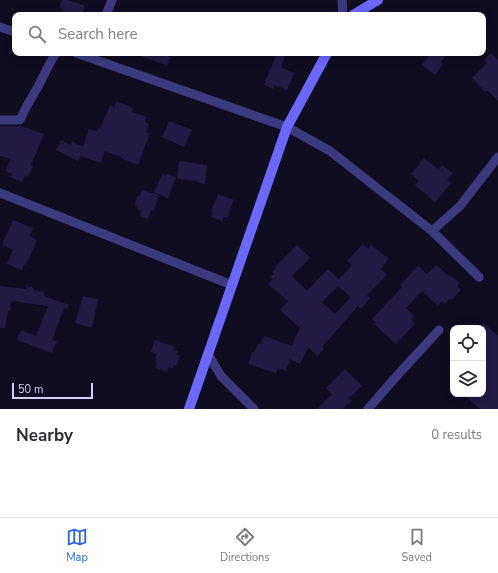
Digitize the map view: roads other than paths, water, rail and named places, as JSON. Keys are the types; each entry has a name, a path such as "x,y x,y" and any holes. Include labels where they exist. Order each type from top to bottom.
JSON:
{"street":[{"path":"107,12 112,0"},
{"path":"342,0 343,12"},
{"path":"358,12 378,0"},
{"path":"0,27 12,31"},
{"path":"0,120 20,120 27,104 37,89 54,56"},
{"path":"92,56 287,127 330,151 432,231 479,277"},
{"path":"189,409 287,127 324,56"},
{"path":"432,231 460,206 498,157"},
{"path":"0,193 232,285"},
{"path":"368,409 439,330"},
{"path":"208,354 221,376 254,409"}]}
